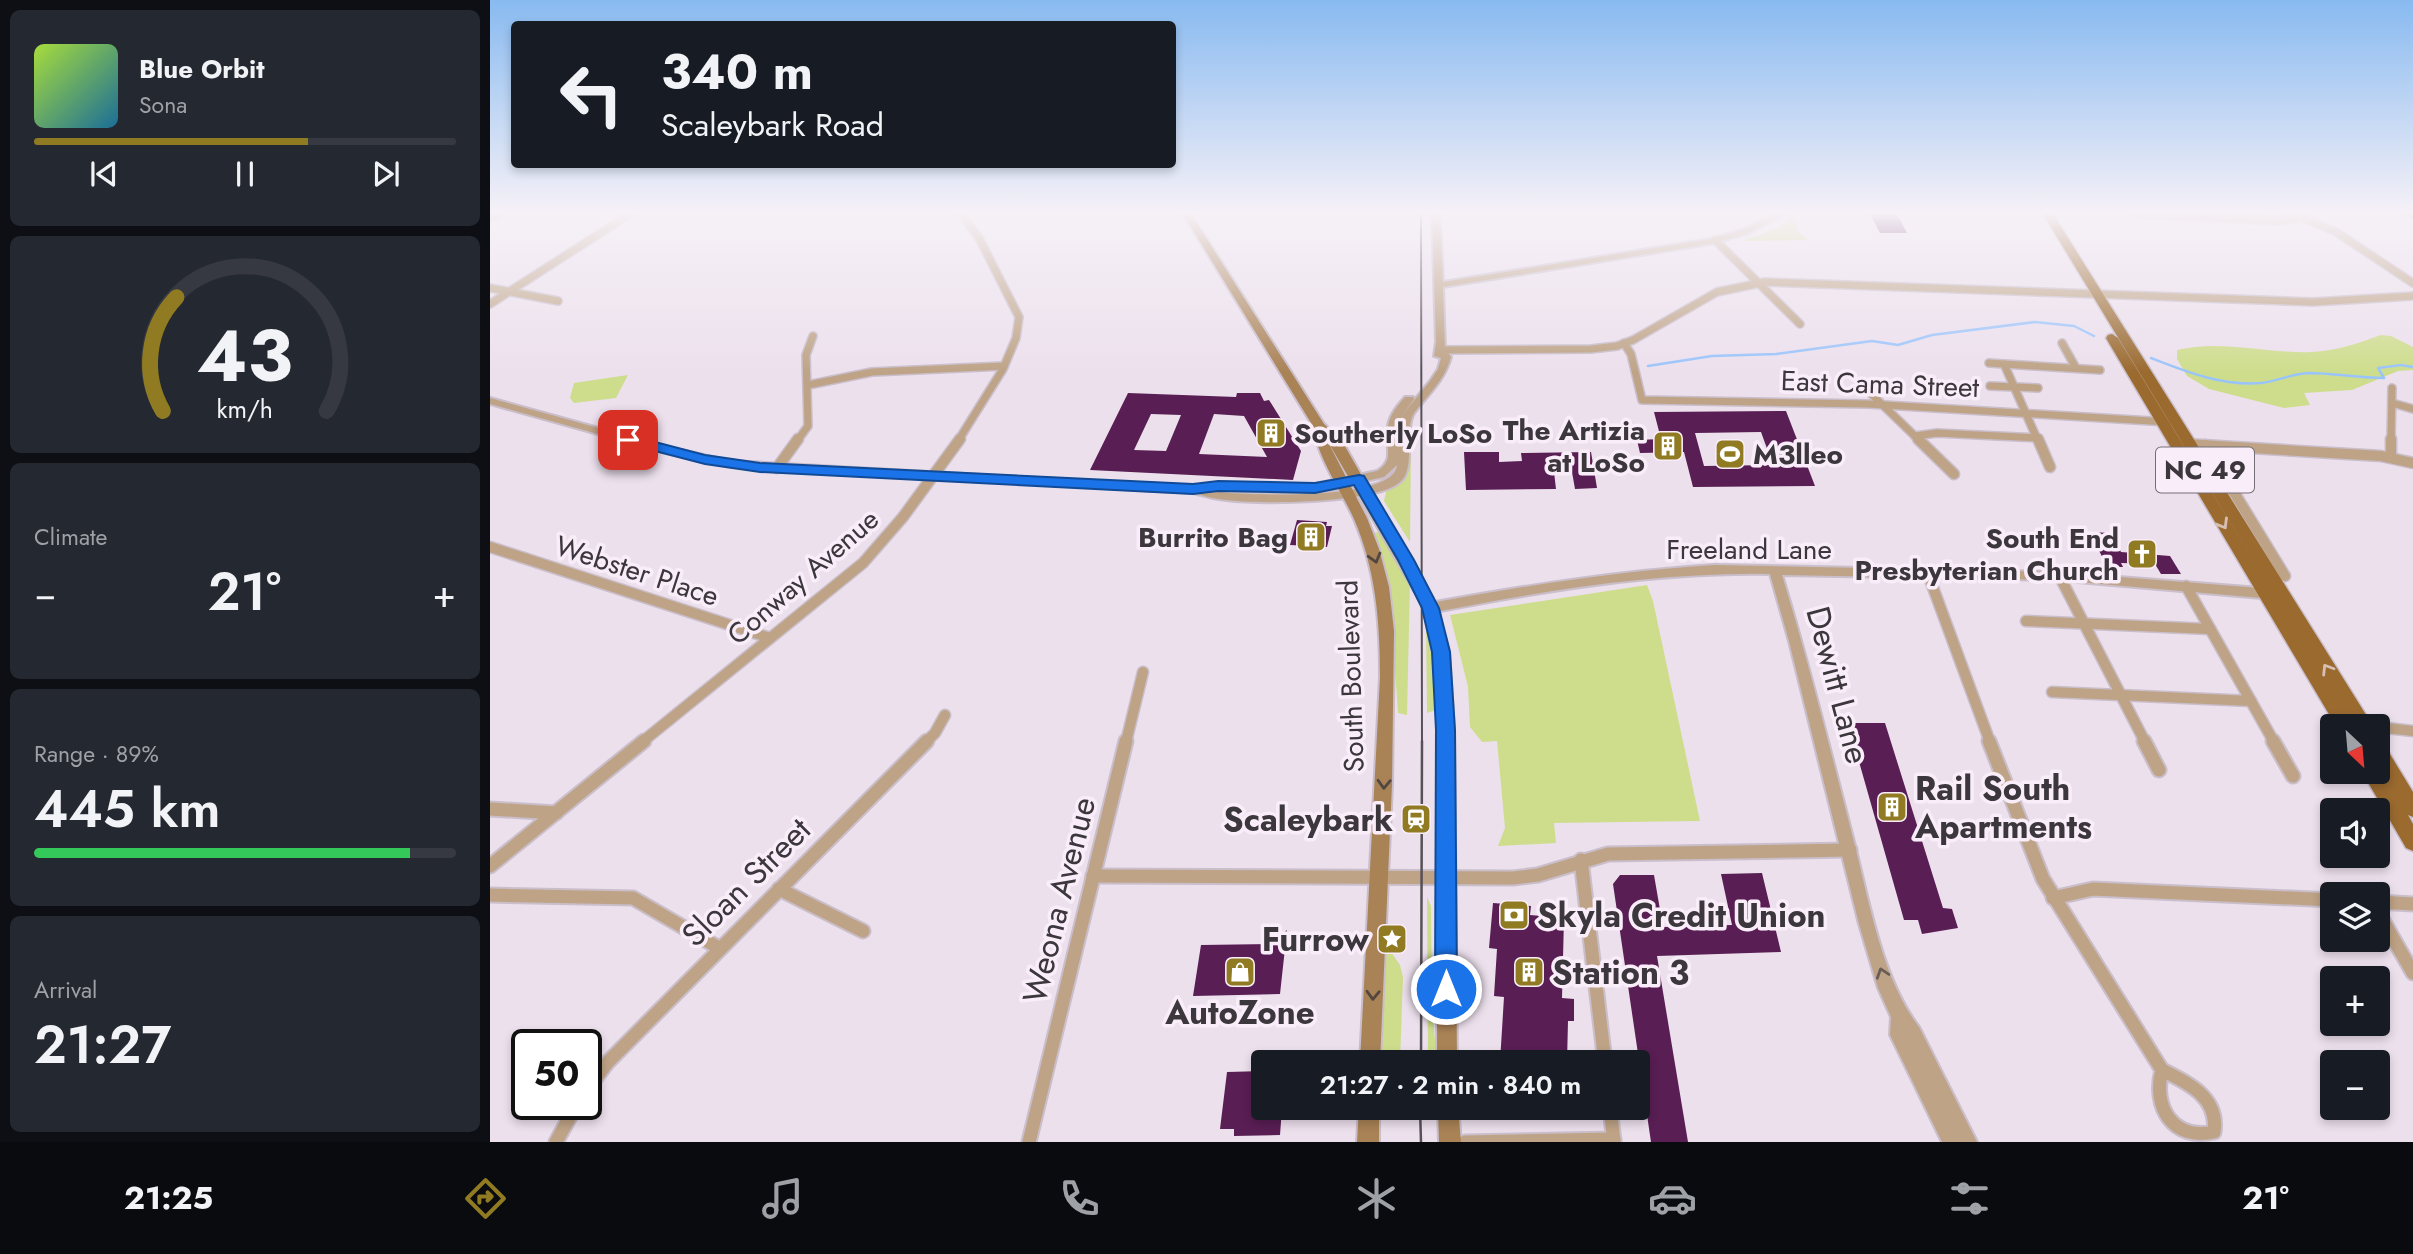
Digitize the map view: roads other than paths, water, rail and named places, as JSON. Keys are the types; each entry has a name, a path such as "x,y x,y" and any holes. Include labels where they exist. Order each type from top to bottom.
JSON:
{"main road":[{"name":"South Boulevard","path":"1220,267 1319,426 1336,441 1406,560 1430,608 1441,652 1444,686 1447,1050"},
{"name":"NC 49","path":"2073,267 2091,294"},
{"name":"NC 49","path":"2077,267 2272,594 2338,714"},
{"name":"South Boulevard","path":"1319,426 1322,444 1372,547 1385,612 1387,686 1381,878 1374,949 1370,1050"},
{"name":"NC 49","path":"2272,594 2355,714"},
{"path":"2390,771 2413,809"},
{"path":"2378,784 2413,842"},
{"path":"1368,1142 1369,1120"},
{"path":"1449,1120 1450,1142"}],"street":[{"path":"490,304 547,267"},
{"name":"Conway Avenue","path":"490,866 881,546 933,475 1004,366 1019,330 1019,317 994,267"},
{"path":"490,401 705,460 777,468 1193,489 1221,496 1309,498 1396,480 1402,471 1405,420 1443,369 1446,357 1441,350 1438,267"},
{"path":"1439,285 1548,267"},
{"path":"1743,267 1800,324"},
{"path":"2389,267 2413,283"},
{"path":"1441,350 1591,349 1624,343 1705,296 1729,288 1759,283 2313,302 2413,296"},
{"path":"490,288 558,301"},
{"path":"777,468 808,426 806,355 813,336"},
{"name":"East Cama Street","path":"1624,343 1631,354 1642,400 1884,404 2169,422"},
{"path":"2062,343 2076,368"},
{"path":"1989,363 2100,370"},
{"path":"2004,364 2050,467"},
{"path":"808,385 872,372 1004,366"},
{"path":"1862,385 1954,474"},
{"path":"1990,386 2038,388"},
{"path":"2390,457 2392,388"},
{"path":"2392,403 2413,409"},
{"path":"1916,436 1937,433 2037,438"},
{"path":"2182,444 2390,457 2413,463"},
{"path":"2205,445 2285,576"},
{"name":"Webster Place","path":"490,547 770,638"},
{"name":"Freeland Lane","path":"1430,608 1674,571 2060,577 2272,594"},
{"name":"Dewitt Lane","path":"1775,571 1797,641 1867,924 1900,1016 1913,1033 1968,1142"},
{"path":"1928,575 2021,828 2053,898 2162,1070 2186,1081 2203,1096 2213,1110 2217,1122 2214,1132 2196,1138 2184,1133 2170,1121 2160,1107 2158,1090 2162,1070"},
{"path":"2060,577 2159,771"},
{"path":"2186,586 2293,776"},
{"path":"2026,621 2210,629"},
{"name":"Weona Avenue","path":"1029,1142 1143,672"},
{"path":"2052,692 2251,701"},
{"name":"Sloan Street","path":"602,1070 719,948 934,733 945,715"},
{"path":"2390,728 2413,731"},
{"path":"490,809 556,813"},
{"path":"1093,876 1525,877 1608,854 1850,850"},
{"path":"1581,860 1604,1050"},
{"path":"779,889 863,931"},
{"path":"2053,898 2093,889 2320,899"},
{"path":"490,895 633,898 719,948"},
{"path":"2390,903 2413,904"},
{"path":"2390,933 2413,973"},
{"name":"Dewitt Lane","path":"1900,1016 1899,1034 1952,1142"},
{"path":"556,1142 568,1120"},
{"path":"1465,1142 1614,1141 1611,1120"}],"waterway":[{"path":"1648,366 1712,356 1776,354 1872,341 1898,345 1932,335 2035,322 2074,326 2094,336"},
{"path":"2151,358 2204,377 2246,383 2261,383 2308,373 2384,378 2378,368 2401,365 2413,367"}],"tram line":[{"path":"1421,267 1422,741"},
{"path":"1421,1050 1422,741"},
{"path":"1420,1120 1421,1142"}],"place":[{"name":"Southerly LoSo","path":"1271,433"},
{"name":"The Artizia at LoSo","path":"1668,446"},
{"name":"M3lleo","path":"1730,454"},
{"name":"Burrito Bag","path":"1311,537"},
{"name":"South End Presbyterian Church","path":"2142,554"},
{"name":"Rail South Apartments","path":"1892,807"},
{"name":"Scaleybark","path":"1416,819"},
{"name":"Skyla Credit Union","path":"1514,915"},
{"name":"Furrow","path":"1392,939"},
{"name":"AutoZone","path":"1240,972"},
{"name":"Station 3","path":"1529,972"}]}
